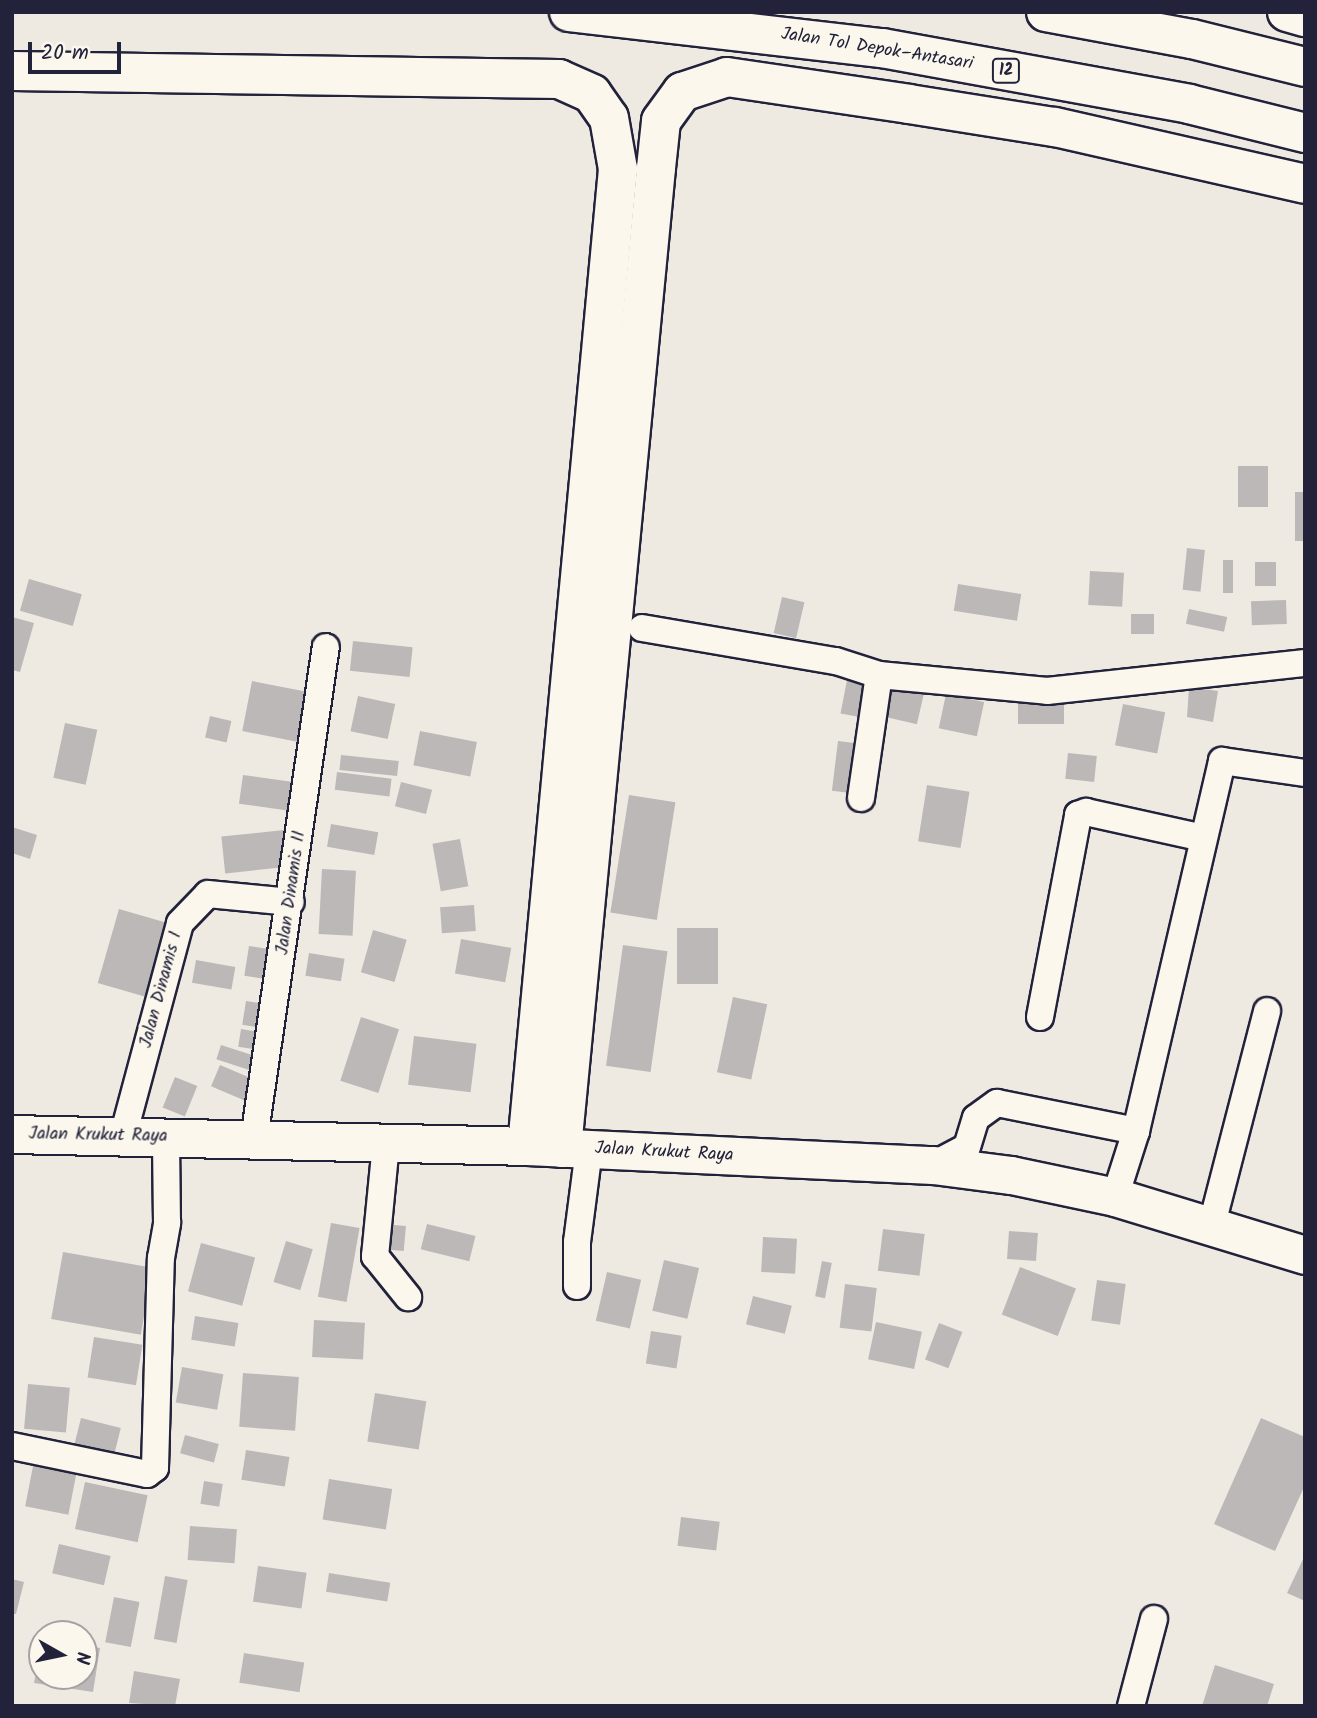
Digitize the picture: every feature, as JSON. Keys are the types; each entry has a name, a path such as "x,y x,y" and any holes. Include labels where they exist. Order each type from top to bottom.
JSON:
{"highway":[{"name":"Jalan Tol Depok–Antasari","path":"569,12 882,48 1189,104 1305,134"},
{"path":"1046,12 1192,39 1305,67"},
{"path":"1287,12 1305,17"},
{"path":"12,71 559,79 592,94 609,118 618,169 566,1153"},
{"path":"566,1153 656,167 662,121 682,92 727,77 1055,127 1305,184"}],"street":[{"path":"642,628 836,661 879,675 1047,691 1305,663"},
{"name":"Jalan Dinamis II","path":"254,1139 291,902 326,647"},
{"path":"861,798 879,675"},
{"path":"1115,1198 1136,1131 1222,761 1305,773"},
{"path":"1040,1017 1079,814 1203,838"},
{"name":"Jalan Dinamis I","path":"123,1136 180,923 208,894 291,902"},
{"path":"1211,1228 1267,1012"},
{"path":"933,1165 967,1147 976,1118 997,1103 1136,1131"},
{"name":"Jalan Krukut Raya","path":"12,1134 123,1136 165,1151 254,1139 933,1165 1011,1175 1115,1198 1305,1255"},
{"path":"386,1144 375,1256 408,1297"},
{"path":"12,1446 147,1474 155,1468 162,1258 167,1223 165,1151"},
{"path":"566,1153 577,1242 576,1286"},
{"path":"1131,1706 1154,1619"}],"building":[{"path":"1238,466 1268,466 1268,507 1238,507"},
{"path":"1295,492 1305,492 1305,541 1295,541"},
{"path":"1187,548 1205,550 1201,592 1183,590"},
{"path":"1223,560 1233,560 1233,593 1223,593"},
{"path":"1255,562 1276,562 1276,586 1255,586"},
{"path":"1090,571 1124,573 1122,607 1088,605"},
{"path":"29,579 82,594 73,626 20,611"},
{"path":"958,584 1021,594 1017,621 954,611"},
{"path":"782,597 804,602 796,638 774,633"},
{"path":"1286,600 1287,624 1252,625 1251,601"},
{"path":"1189,609 1227,617 1224,632 1186,624"},
{"path":"1131,614 1154,614 1154,634 1131,634"},
{"path":"12,617 34,623 20,672 12,670"},
{"path":"353,641 413,647 410,677 350,671"},
{"path":"847,680 873,685 866,718 841,713"},
{"path":"252,681 312,693 302,743 242,731"},
{"path":"894,681 925,688 917,724 886,717"},
{"path":"1189,687 1218,691 1213,722 1187,717"},
{"path":"946,694 984,702 977,736 939,728"},
{"path":"1018,694 1064,694 1064,724 1018,724"},
{"path":"358,696 395,704 388,739 351,731"},
{"path":"1123,704 1165,712 1157,753 1115,745"},
{"path":"210,716 231,721 226,742 205,737"},
{"path":"65,723 97,730 86,785 53,778"},
{"path":"420,731 477,742 470,776 413,765"},
{"path":"838,741 861,744 855,793 832,791"},
{"path":"1068,753 1097,756 1094,782 1065,779"},
{"path":"341,755 399,761 397,776 339,770"},
{"path":"337,772 392,779 389,797 335,790"},
{"path":"243,775 292,782 287,811 239,804"},
{"path":"401,782 432,790 426,814 395,806"},
{"path":"927,785 969,792 961,848 918,841"},
{"path":"629,795 675,802 657,920 610,913"},
{"path":"331,824 378,832 374,855 327,847"},
{"path":"12,827 37,835 30,859 12,853"},
{"path":"284,830 288,867 225,873 221,837"},
{"path":"460,839 468,886 441,891 432,844"},
{"path":"322,869 356,871 353,936 319,934"},
{"path":"474,905 476,931 442,933 440,907"},
{"path":"119,909 171,924 150,998 98,983"},
{"path":"677,928 718,928 718,984 677,984"},
{"path":"373,930 407,940 395,982 361,972"},
{"path":"461,939 511,948 505,982 455,973"},
{"path":"623,945 668,951 651,1072 606,1066"},
{"path":"249,946 280,951 275,980 244,976"},
{"path":"309,953 345,959 341,981 305,976"},
{"path":"196,960 235,967 231,990 192,983"},
{"path":"733,997 767,1004 751,1080 717,1072"},
{"path":"246,1001 270,1005 266,1028 242,1025"},
{"path":"361,1017 399,1029 378,1093 340,1081"},
{"path":"241,1029 267,1033 264,1051 238,1047"},
{"path":"414,1036 477,1044 471,1092 408,1085"},
{"path":"221,1045 260,1058 255,1072 216,1059"},
{"path":"220,1065 256,1080 247,1101 211,1086"},
{"path":"175,1077 197,1086 185,1117 163,1108"},
{"path":"331,1223 360,1228 347,1302 318,1297"},
{"path":"383,1224 406,1226 404,1251 381,1249"},
{"path":"427,1224 476,1236 469,1261 421,1249"},
{"path":"883,1229 925,1234 920,1276 878,1271"},
{"path":"1009,1231 1038,1233 1036,1261 1007,1259"},
{"path":"763,1237 797,1239 795,1274 761,1272"},
{"path":"286,1241 313,1249 300,1290 273,1282"},
{"path":"201,1243 255,1257 242,1306 188,1291"},
{"path":"63,1252 153,1268 141,1335 51,1319"},
{"path":"664,1260 699,1268 687,1319 652,1311"},
{"path":"822,1261 832,1263 825,1298 815,1296"},
{"path":"1020,1267 1076,1289 1058,1336 1002,1315"},
{"path":"607,1272 641,1280 630,1329 596,1321"},
{"path":"1097,1280 1126,1284 1120,1325 1091,1321"},
{"path":"845,1284 877,1288 871,1332 840,1328"},
{"path":"753,1296 792,1306 785,1334 746,1324"},
{"path":"195,1316 238,1323 235,1347 191,1340"},
{"path":"314,1320 365,1323 363,1360 312,1357"},
{"path":"876,1322 922,1332 914,1369 868,1359"},
{"path":"939,1323 962,1332 948,1368 925,1359"},
{"path":"651,1331 682,1336 676,1368 646,1364"},
{"path":"94,1337 142,1345 136,1385 88,1377"},
{"path":"182,1367 223,1374 217,1410 176,1402"},
{"path":"243,1373 299,1377 295,1431 239,1427"},
{"path":"28,1384 70,1388 66,1432 24,1429"},
{"path":"375,1393 426,1401 419,1450 367,1441"},
{"path":"81,1418 121,1428 113,1458 74,1448"},
{"path":"1261,1418 1305,1437 1305,1485 1275,1551 1214,1524"},
{"path":"185,1435 219,1444 214,1462 180,1453"},
{"path":"246,1450 289,1457 285,1487 241,1480"},
{"path":"33,1466 76,1474 68,1515 25,1506"},
{"path":"329,1479 392,1489 386,1530 323,1519"},
{"path":"204,1481 223,1484 219,1507 200,1504"},
{"path":"85,1482 148,1495 138,1542 75,1529"},
{"path":"681,1517 720,1522 716,1551 677,1546"},
{"path":"190,1526 237,1529 235,1563 188,1560"},
{"path":"59,1544 111,1556 104,1585 52,1573"},
{"path":"1305,1555 1305,1601 1287,1593"},
{"path":"258,1566 307,1573 302,1608 253,1602"},
{"path":"329,1573 390,1583 387,1601 326,1592"},
{"path":"165,1576 188,1580 177,1643 154,1639"},
{"path":"12,1579 24,1582 16,1614 12,1614"},
{"path":"114,1597 140,1602 131,1647 105,1642"},
{"path":"244,1653 304,1663 300,1692 239,1683"},
{"path":"1215,1665 1274,1684 1267,1706 1202,1706"},
{"path":"134,1671 180,1679 175,1706 129,1703"}]}
